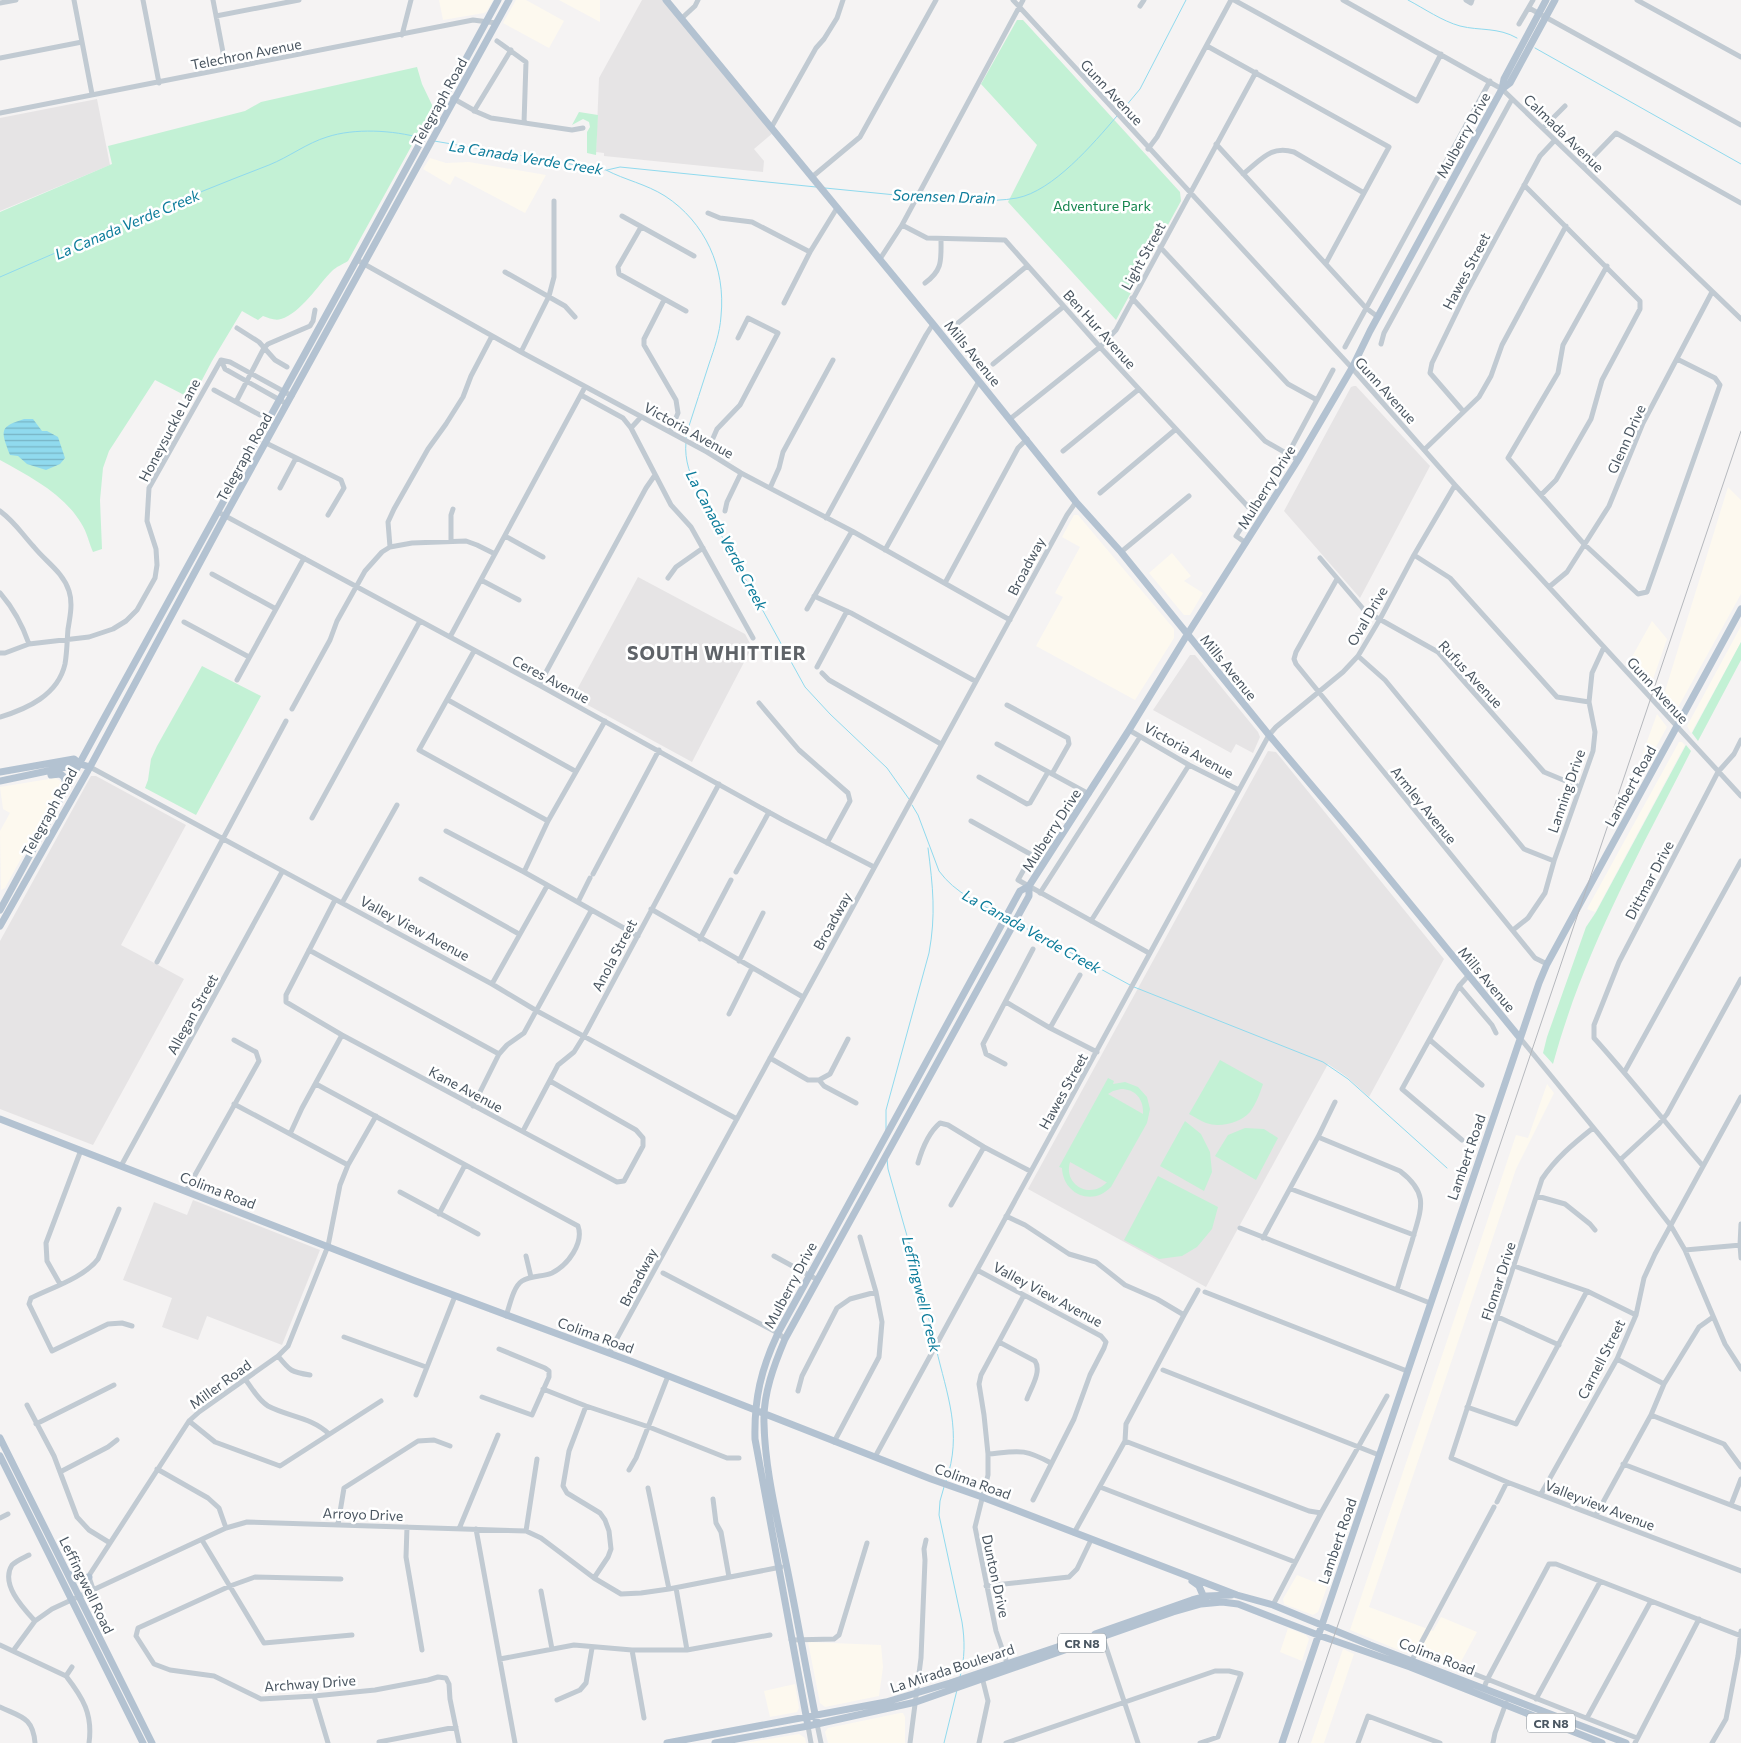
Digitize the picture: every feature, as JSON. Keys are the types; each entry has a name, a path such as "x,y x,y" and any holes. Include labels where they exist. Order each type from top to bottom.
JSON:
{"main road":[{"name":"Telegraph Road","path":"0,926 6,900 63,794 498,0"},
{"name":"Telegraph Road","path":"0,910 90,766 225,516 509,0"},
{"name":"Mills Avenue","path":"666,0 880,259 1076,502 1121,552 1269,735 1520,1038"},
{"name":"Mulberry Drive","path":"1542,14 1546,0"},
{"name":"Mulberry Drive","path":"808,1726 756,1446 755,1409 762,1369 778,1333 1020,891 1029,886 1089,794 1298,460 1352,368 1502,89 1504,79 1542,14 1555,0"},
{"name":"Lambert Road","path":"1282,1743 1520,1038 1547,964 1741,609"},
{"name":"Valley View Avenue","path":"0,772 74,760 80,764 90,766"},
{"name":"Valley View Avenue","path":"0,781 80,764"},
{"path":"37,774 42,776 63,775 66,780 63,794"},
{"name":"Mulberry Drive","path":"817,1724 768,1464 764,1423 767,1392 775,1363 785,1339 1015,922 1029,896 1029,886"},
{"path":"929,1077 926,1074 926,1068 935,1053 939,1036"},
{"name":"Colima Road","path":"0,1119 506,1316 609,1353 755,1409 834,1442 1183,1575 1251,1607 1318,1635 1484,1688 1626,1743"},
{"name":"Leffingwell Road","path":"0,1438 152,1743"},
{"name":"Leffingwell Road","path":"0,1456 143,1743"},
{"path":"68,1574 77,1579 89,1577"},
{"path":"1183,1575 1199,1586 1205,1600"},
{"name":"Colima Road","path":"1235,1599 1273,1605 1322,1624 1481,1695 1602,1743"},
{"name":"La Mirada Boulevard","path":"715,1743 808,1726 916,1702 958,1684 1102,1634 1176,1605 1205,1600 1235,1599"},
{"name":"La Mirada Boulevard","path":"982,1676 1007,1664 1102,1634"},
{"name":"La Mirada Boulevard","path":"667,1743 886,1702 958,1684"},
{"path":"1481,1695 1484,1688"}],"street":[{"path":"0,3 16,0"},
{"path":"74,0 92,94"},
{"path":"143,0 159,83"},
{"path":"213,0 226,68"},
{"path":"216,16 299,0"},
{"path":"402,35 411,0"},
{"path":"682,18 695,6 698,0"},
{"path":"771,128 816,48 836,18 843,0"},
{"path":"813,179 860,137 936,0"},
{"name":"Gunn Avenue","path":"1013,0 1148,149 1352,368 1424,450 1741,796"},
{"path":"880,259 902,225 1023,0"},
{"path":"1140,6 1144,0"},
{"path":"1148,149 1157,137 1232,0 1417,100 1441,54"},
{"name":"Calmada Avenue","path":"1343,0 1502,89 1740,318"},
{"path":"1519,24 1533,0"},
{"path":"1637,0 1741,57"},
{"path":"1529,8 1741,125"},
{"name":"Telechron Avenue","path":"0,113 473,20 496,23"},
{"path":"497,41 511,50 526,62 527,65 524,123"},
{"path":"0,58 82,42"},
{"path":"1207,46 1389,147 1326,263"},
{"path":"474,111 511,50"},
{"name":"Light Street","path":"1010,419 1100,347 1116,330 1256,72"},
{"name":"Mulberry Drive","path":"1345,347 1490,81"},
{"path":"446,95 474,111 491,118 572,130 583,128"},
{"path":"1381,344 1384,333 1512,99"},
{"path":"1543,128 1565,106"},
{"path":"1583,167 1616,133 1741,203"},
{"name":"Hawes Street","path":"1464,411 1430,373 1432,363 1466,293 1540,156 1555,140"},
{"path":"1216,144 1366,308 1378,317"},
{"path":"1243,174 1270,152 1283,149 1294,152 1364,193"},
{"path":"1524,186 1640,301 1640,309 1602,380 1590,419 1556,480 1540,495"},
{"path":"521,352 549,296 554,277 554,201"},
{"path":"784,303 810,252 837,208"},
{"path":"708,213 720,218 752,222 810,252"},
{"path":"622,216 694,256"},
{"name":"Ben Hur Avenue","path":"902,225 927,238 1005,240 1100,347 1252,511"},
{"path":"1424,450 1479,396 1491,376 1502,345 1566,226"},
{"path":"641,227 618,267 619,274 686,311"},
{"path":"925,283 934,276 941,264 941,239"},
{"path":"1160,247 1288,384 1317,400"},
{"name":"Victoria Avenue","path":"357,260 521,352 707,452 741,473 945,582 1010,620"},
{"path":"958,323 1027,266"},
{"path":"1606,266 1563,345 1558,373 1508,458 1584,544 1638,594 1647,592 1720,385 1715,378 1677,359"},
{"path":"505,272 565,306 574,317"},
{"name":"Glenn Drive","path":"1549,587 1567,572 1609,506 1643,423 1712,292"},
{"path":"1132,298 1265,441 1298,460"},
{"path":"664,300 644,339 644,345 676,400 678,413 670,432"},
{"path":"993,364 1063,306"},
{"path":"1740,318 1741,308"},
{"path":"236,402 265,348 275,340 310,326 315,310"},
{"path":"707,452 717,429 740,405 778,333 748,318 738,338"},
{"path":"826,518 933,324"},
{"path":"237,328 259,342 275,360 287,367"},
{"path":"390,547 388,522 394,509 428,449 463,397 471,376 492,336"},
{"path":"221,360 230,362 252,373 292,396"},
{"path":"221,360 225,369 287,404"},
{"name":"Honeysuckle Lane","path":"0,653 29,644 89,637 113,629 126,621 137,610 155,578 157,565 156,550 147,521 149,488 221,360"},
{"path":"770,488 779,468 783,452 833,360"},
{"name":"Mulberry Drive","path":"1246,543 1236,536 1288,454 1333,370"},
{"path":"885,550 979,381"},
{"path":"450,636 585,387"},
{"path":"1063,451 1139,389"},
{"path":"214,390 260,415"},
{"name":"Victoria Avenue","path":"581,395 623,418 632,428"},
{"path":"641,417 632,428 655,475 671,504 692,526 753,638"},
{"path":"1100,493 1176,429"},
{"path":"945,582 1018,448 1027,439"},
{"path":"266,443 341,480 344,488 328,516"},
{"path":"280,488 296,458"},
{"path":"725,511 727,502 741,473"},
{"path":"539,685 646,488 655,475"},
{"name":"Oval Drive","path":"1269,735 1274,728 1343,672 1358,656 1414,555 1456,485"},
{"path":"1121,552 1189,496"},
{"name":"Broadway","path":"609,1353 906,806 1067,515 1076,502"},
{"path":"451,541 451,515 453,509"},
{"path":"0,511 14,521 33,547 64,579 70,592 71,605 65,665 55,685 40,700 22,710 0,717"},
{"name":"Ceres Avenue","path":"218,512 450,636 474,651 659,750 769,812 874,867"},
{"path":"807,609 852,531"},
{"path":"505,536 543,557"},
{"path":"292,709 330,640 337,621 365,571 375,558 390,547 412,543 451,541 466,541 495,554"},
{"path":"668,578 676,567 703,548"},
{"path":"1414,555 1450,578 1557,697 1589,702"},
{"path":"237,680 304,558"},
{"name":"Rufus Avenue","path":"1320,558 1365,611 1438,652 1544,772 1580,787"},
{"path":"212,574 276,609"},
{"name":"Armley Avenue","path":"1337,579 1296,652 1294,659 1296,664 1535,958 1547,964"},
{"path":"481,580 519,600"},
{"path":"0,593 22,624 29,644"},
{"path":"814,596 847,611 975,681"},
{"path":"817,667 847,611"},
{"path":"312,818 420,621"},
{"path":"184,622 249,657"},
{"name":"Lanning Drive","path":"1513,930 1528,918 1545,893 1554,861 1593,751 1595,732 1589,702 1592,673 1604,647"},
{"path":"474,651 419,750 548,821"},
{"path":"1358,656 1385,680 1524,849 1554,861"},
{"path":"822,673 829,680 941,744"},
{"path":"448,700 575,771"},
{"path":"759,703 799,750 848,793 850,801 827,843"},
{"path":"979,777 1028,804 1068,744 1068,738 1008,705"},
{"path":"524,872 548,821 605,721"},
{"path":"157,962 286,722"},
{"name":"Victoria Avenue","path":"1129,730 1189,765 1239,790"},
{"name":"Hawes Street","path":"875,1457 1030,1171 1098,1052 1149,953 1269,735"},
{"name":"Mulberry Drive","path":"1040,893 1140,736"},
{"name":"Dittmar Drive","path":"1625,1072 1594,1038 1594,1025 1619,962 1718,772 1734,754 1741,740"},
{"path":"997,744 1089,794"},
{"path":"578,902 659,750"},
{"path":"1091,921 1189,765"},
{"name":"Valley View Avenue","path":"90,766 737,1119"},
{"name":"Anola Street","path":"523,1131 558,1065 574,1052 584,1036 719,784"},
{"path":"342,903 397,805"},
{"path":"736,872 769,812"},
{"path":"971,821 1032,855 1018,880 1149,953"},
{"path":"446,831 638,936"},
{"path":"1703,1166 1662,1120 1625,1072 1741,861"},
{"name":"Allegan Street","path":"121,1166 282,872"},
{"path":"421,879 519,934"},
{"path":"700,939 731,880"},
{"path":"492,984 547,886"},
{"path":"335,900 309,950 499,1054"},
{"path":"651,909 803,997"},
{"path":"472,1106 499,1054 507,1045 524,1033 591,911"},
{"path":"739,961 763,913"},
{"path":"1005,1064 986,1054 983,1044 1033,949"},
{"name":"Kane Avenue","path":"309,950 286,996 286,1002 472,1106 523,1131 617,1182 624,1181 643,1146 644,1138 636,1130 550,1081"},
{"path":"729,1014 752,968"},
{"path":"1050,1028 1080,975"},
{"path":"1462,1140 1402,1089 1459,986 1468,976"},
{"path":"1620,1160 1646,1137 1672,1106 1741,979"},
{"path":"1459,986 1492,1025 1496,1033"},
{"path":"1006,1002 1050,1028 1098,1052"},
{"path":"290,1134 342,1035"},
{"name":"Mills Avenue","path":"1520,1038 1620,1160 1671,1226 1685,1250 1725,1344 1741,1369"},
{"path":"770,1058 808,1080 819,1080 830,1074 848,1039"},
{"path":"186,1191 259,1061 256,1052 234,1040"},
{"path":"1430,1040 1482,1085"},
{"path":"819,1080 824,1086 856,1103"},
{"path":"316,1084 578,1226 581,1234 571,1258 552,1273 521,1281 506,1316"},
{"name":"Carnell Street","path":"1541,1494 1617,1359 1636,1315 1644,1278 1655,1254 1741,1097"},
{"path":"1263,1238 1291,1189 1335,1102"},
{"path":"234,1104 348,1165"},
{"name":"Miller Road","path":"89,1577 189,1421 278,1356 288,1346 328,1246 340,1185 348,1165 376,1116"},
{"path":"918,1163 934,1128 940,1123 948,1125 984,1147 1030,1171"},
{"name":"Flomar Drive","path":"1451,1458 1542,1179 1567,1149 1593,1128"},
{"path":"1318,1137 1400,1171 1411,1180 1418,1191 1421,1201 1421,1215 1397,1290"},
{"path":"952,1205 984,1147"},
{"path":"60,1284 47,1261 46,1243 81,1150"},
{"path":"439,1214 465,1165"},
{"path":"1291,1189 1414,1235"},
{"path":"400,1192 478,1234"},
{"path":"1537,1196 1565,1204 1596,1230"},
{"path":"119,1209 98,1259 93,1266 31,1298 29,1304 52,1351 108,1324 122,1323 132,1326"},
{"path":"1006,1216 1025,1225 1069,1254 1096,1262 1125,1285 1157,1299 1184,1315"},
{"path":"1741,1224 1741,1258"},
{"path":"1240,1228 1430,1303"},
{"path":"834,1442 880,1357 882,1322 876,1292 860,1237"},
{"path":"1685,1250 1740,1245"},
{"path":"526,1256 531,1277"},
{"path":"774,1256 818,1280"},
{"path":"1514,1266 1587,1291 1636,1315"},
{"name":"Valley View Avenue","path":"977,1270 1101,1336 1106,1342 1082,1393 1074,1419 1051,1464"},
{"path":"663,1272 778,1333 785,1339"},
{"path":"1074,1533 1125,1442 1126,1424 1198,1290"},
{"path":"1467,1407 1516,1424 1587,1291"},
{"path":"798,1391 802,1376 837,1308 850,1299 876,1292"},
{"path":"1205,1292 1407,1371"},
{"name":"Dunton Drive","path":"1007,1664 996,1631 974,1527 988,1475 988,1454 979,1384 981,1375 1024,1295"},
{"path":"416,1395 455,1296"},
{"path":"1498,1317 1558,1345"},
{"path":"1596,1515 1651,1415 1664,1384 1699,1327 1713,1317"},
{"path":"344,1337 426,1367"},
{"path":"999,1342 1035,1360 1038,1365 1038,1371 1027,1399"},
{"path":"482,1397 532,1415 543,1389 549,1372 545,1368 499,1349"},
{"path":"278,1356 288,1369 310,1375"},
{"path":"1617,1359 1664,1384"},
{"path":"1163,1370 1379,1455"},
{"path":"629,1470 649,1427 668,1376"},
{"path":"246,1379 258,1398 267,1405 320,1426 328,1434"},
{"path":"36,1424 114,1385"},
{"path":"543,1389 649,1427 727,1458 739,1458"},
{"path":"1273,1605 1321,1513 1386,1396"},
{"path":"189,1421 215,1442 280,1466 381,1401"},
{"path":"27,1405 54,1456 77,1516 89,1530 110,1543"},
{"path":"586,1406 570,1451 563,1486 567,1493 600,1514 605,1520 609,1531 611,1549 594,1578"},
{"path":"1651,1415 1724,1444 1741,1467"},
{"path":"459,1529 498,1435"},
{"path":"60,1472 108,1447 117,1440"},
{"path":"338,1524 344,1488 418,1442 434,1440 450,1446"},
{"path":"1125,1442 1309,1511 1321,1513"},
{"path":"988,1454 1024,1451 1032,1453 1051,1464 1033,1500"},
{"name":"Valleyview Avenue","path":"1451,1458 1507,1482 1741,1571"},
{"path":"526,1531 537,1460"},
{"path":"1623,1464 1741,1509"},
{"path":"157,1470 208,1498 219,1508 226,1528"},
{"path":"1731,1505 1741,1479"},
{"path":"1411,1664 1507,1482"},
{"path":"1100,1487 1295,1562"},
{"path":"648,1488 669,1589"},
{"path":"713,1499 716,1523 721,1532 729,1577"},
{"path":"0,1518 8,1514"},
{"name":"Arroyo Drive","path":"12,1651 35,1621 52,1609 226,1528 247,1522 526,1531 541,1538 594,1578 621,1594 676,1588 786,1566"},
{"path":"407,1527 406,1557 422,1650"},
{"path":"476,1530 515,1743"},
{"path":"202,1540 264,1643 352,1635"},
{"path":"910,1743 921,1658 924,1549 926,1540"},
{"path":"986,1586 1069,1577 1077,1570 1090,1540"},
{"path":"791,1640 834,1639 839,1635 867,1543"},
{"path":"29,1555 13,1563 7,1569 4,1578 5,1586 9,1593 35,1621"},
{"path":"1484,1688 1549,1564 1556,1564 1740,1634 1738,1656 1726,1719 1712,1743"},
{"path":"89,1577 93,1589"},
{"path":"230,1586 255,1578 341,1579"},
{"path":"1536,1699 1600,1582"},
{"name":"Archway Drive","path":"230,1586 138,1628 136,1636 154,1664 170,1670 214,1676 261,1699 375,1690 438,1677 446,1678 450,1684 450,1699 456,1728"},
{"path":"676,1588 687,1650"},
{"path":"541,1591 552,1649"},
{"path":"1587,1718 1651,1601"},
{"path":"1459,1668 1587,1718 1636,1741 1699,1619"},
{"path":"1102,1634 1138,1743"},
{"path":"500,1659 574,1645 632,1650 687,1650 770,1635"},
{"path":"0,1645 66,1676 82,1698 91,1729 89,1743"},
{"path":"557,1700 580,1690 586,1682 592,1648"},
{"path":"632,1650 644,1718"},
{"path":"66,1676 72,1667"},
{"path":"1006,1743 1215,1671 1229,1671 1240,1674 1218,1737 1200,1743"},
{"path":"979,1743 988,1702 982,1676"},
{"path":"314,1696 328,1743"},
{"path":"1493,1743 1509,1698"},
{"path":"0,1707 28,1721 33,1727 34,1743"},
{"path":"1358,1743 1368,1716 1440,1743"},
{"name":"Mulberry Drive","path":"817,1724 821,1743"},
{"name":"Mulberry Drive","path":"808,1726 811,1743"},
{"path":"380,1742 456,1728 459,1743"}],"shaded area":[{"path":"439,0 493,0 484,13 443,20"},
{"path":"516,0 526,0 564,21 549,48 503,23"},
{"path":"559,0 600,0 600,22"},
{"path":"642,0 666,0 774,132 754,149 764,161 763,172 604,156 604,153 596,152 599,78"},
{"path":"97,99 110,165 0,211 0,118"},
{"path":"430,158 446,163 469,162 546,175 525,213 455,176 450,185 423,169"},
{"path":"1354,386 1430,466 1360,598 1284,511 1351,387"},
{"path":"1728,487 1741,500 1741,594 1676,711 1671,711 1662,701"},
{"path":"1074,515 1078,515 1174,629 1174,638 1135,700 1036,646 1063,597 1055,593 1080,547 1062,537"},
{"path":"1172,553 1191,576 1184,581 1203,593 1190,615 1184,615 1149,573"},
{"path":"638,577 745,634 752,647 692,762 573,697"},
{"path":"1652,621 1667,639 1650,688 1628,664"},
{"path":"1741,626 1741,642 1691,733 1687,726"},
{"path":"1190,655 1195,655 1258,732 1260,737 1253,753 1236,744 1231,753 1153,710"},
{"path":"1657,714 1667,727 1623,807"},
{"path":"1679,742 1685,745 1599,905 1595,912 1587,909"},
{"path":"1268,751 1276,752 1444,959 1369,1097 1347,1077 1328,1064 1206,1287 1028,1189"},
{"path":"91,776 96,776 186,825 121,945 184,979 93,1145 0,1109 0,941"},
{"path":"55,778 61,781 61,785 5,888 1,890 0,831 10,813 3,809 0,787"},
{"path":"1547,1084 1554,1093 1516,1169 1369,1607 1433,1631 1441,1617 1477,1632 1456,1671 1350,1630 1516,1135 1528,1138"},
{"path":"193,1200 320,1250 282,1345 207,1316 198,1340 162,1327 172,1298 123,1280 154,1202 187,1215"},
{"path":"1297,1575 1327,1587 1318,1612 1313,1615 1284,1604 1283,1599"},
{"path":"1288,1628 1306,1635 1309,1639 1302,1661 1280,1652"},
{"path":"808,1642 881,1645 883,1667 879,1696 825,1707 820,1703"},
{"path":"1343,1649 1354,1654 1324,1743 1311,1743"},
{"path":"795,1684 799,1708 797,1712 770,1717 764,1691"},
{"path":"903,1713 905,1717 905,1743 828,1743 825,1732 828,1728"},
{"path":"799,1734 805,1738 806,1743 745,1743"}],"green space":[{"name":"Adventure Park","path":"1017,20 1023,20 1180,192 1181,201 1116,320 1008,202 1037,145 981,84"},
{"path":"417,67 422,84 433,107 348,261 332,271 302,305 288,316 276,320 263,316 258,320 242,311 192,399 155,380 109,451 103,468 100,500 102,549 93,552 83,526 74,512 65,503 45,487 0,460 0,212 112,164 108,146 245,111 261,102"},
{"path":"579,112 598,115 596,155 587,153 589,122 583,119 572,125"},
{"path":"1741,642 1741,660 1698,741 1692,733"},
{"path":"202,666 261,696 196,815 145,788 151,759 157,746"},
{"path":"1686,745 1691,751 1632,866 1596,943 1565,1023 1553,1064 1543,1053 1586,927 1596,912"},
{"path":"1220,1060 1263,1084 1254,1106 1246,1116 1230,1124 1217,1125 1206,1123 1189,1114"},
{"path":"1108,1078 1114,1081 1113,1084 1125,1082 1138,1087 1147,1097 1150,1109 1147,1123 1111,1187 1095,1196 1087,1197 1080,1195 1067,1185 1062,1168 1059,1167","holes":["1126,1089 1138,1096 1142,1104 1143,1114 1108,1094","1070,1162 1106,1182 1107,1182 1093,1190 1086,1190 1080,1187 1074,1183 1071,1177 1069,1170"]},
{"path":"1185,1121 1201,1134 1210,1152 1212,1172 1204,1191 1160,1166"},
{"path":"1245,1128 1264,1129 1278,1138 1256,1180 1215,1156 1228,1135"},
{"path":"1158,1176 1218,1207 1212,1229 1197,1247 1182,1256 1159,1259 1124,1240"}],"water":[{"path":"24,419 33,419 42,431 47,431 58,437 65,458 60,464 46,470 27,464 18,456 10,455 4,430 10,424"}],"waterway":[{"name":"Sorensen Drain","path":"1120,113 1140,89 1186,0"},
{"path":"1408,0 1453,24 1467,28 1503,32 1517,38"},
{"path":"1535,48 1741,164"},
{"name":"Sorensen Drain","path":"920,197 982,201 1006,200 1031,194 1072,165 1117,116"},
{"name":"La Canada Verde Creek","path":"0,277 269,165 327,137 349,132 374,131 398,133 421,138"},
{"name":"La Canada Verde Creek","path":"434,141 606,170 665,196 691,219 702,233 710,248 716,264 722,298 715,347 686,438"},
{"name":"Sorensen Drain","path":"607,170 620,167 816,187"},
{"name":"Sorensen Drain","path":"825,188 916,197"},
{"name":"La Canada Verde Creek","path":"686,442 687,462 698,493 805,687 830,714 887,768 909,799"},
{"name":"La Canada Verde Creek","path":"912,805 918,815 939,871 945,879 976,902 1003,916"},
{"name":"Leffingwell Creek","path":"886,1130 886,1110 929,953 933,901 928,848"},
{"name":"La Canada Verde Creek","path":"1018,924 1130,985"},
{"name":"La Canada Verde Creek","path":"1134,987 1323,1062 1348,1079 1447,1168"},
{"name":"Leffingwell Creek","path":"887,1159 888,1169 919,1278 935,1344"},
{"name":"Leffingwell Creek","path":"936,1348 952,1414 953,1447 946,1481"},
{"name":"Leffingwell Creek","path":"944,1487 939,1515 963,1629 964,1656 960,1677"},
{"name":"Leffingwell Creek","path":"944,1743 957,1690"}],"railway":[{"path":"1298,1743 1741,431"}],"district":[{"name":"SOUTH WHITTIER","path":"717,652"}]}
